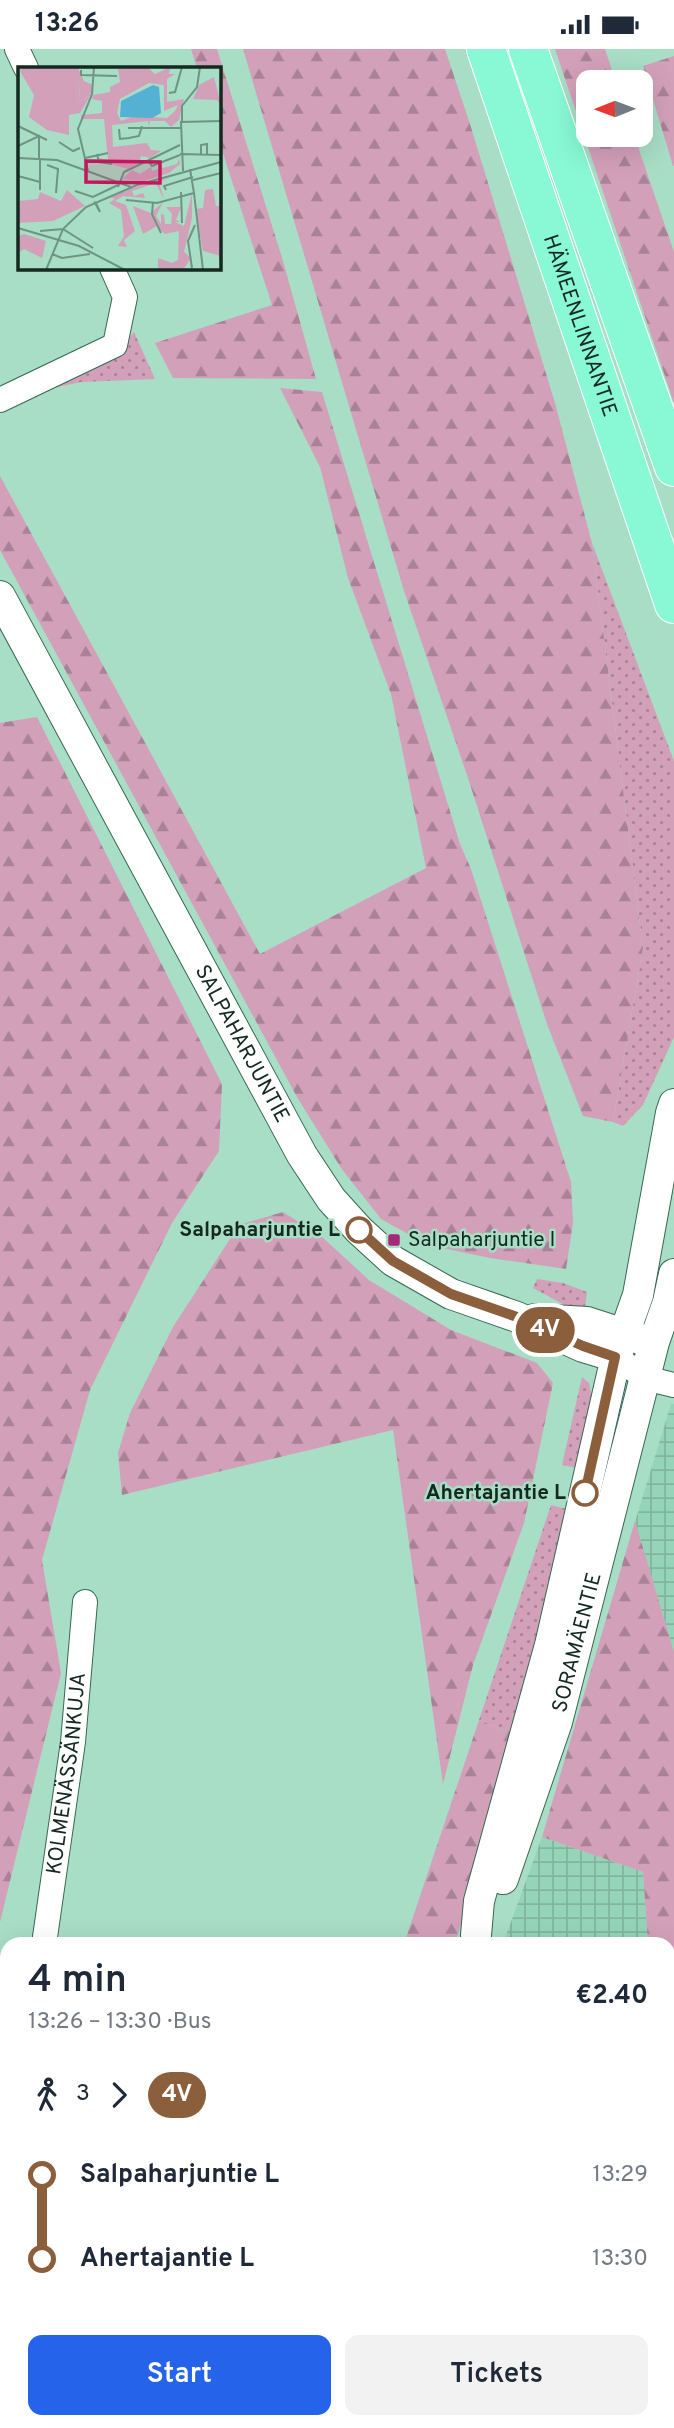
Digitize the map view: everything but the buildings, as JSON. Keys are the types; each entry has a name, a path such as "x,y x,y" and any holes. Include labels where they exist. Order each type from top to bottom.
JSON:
{"main road":[{"name":"HÄMEENLINNANTIE","path":"486,49 674,604"},
{"name":"HÄMEENLINNANTIE","path":"528,49 674,467"}],"street":[{"path":"17,49 26,67"},
{"path":"0,400 115,345 125,297 112,269"},
{"name":"SALPAHARJUNTIE","path":"0,596 302,1155 331,1199 359,1230 393,1261 451,1294 517,1317 587,1322 620,1346"},
{"name":"SORAMÄENTIE","path":"475,1937 479,1901 550,1646 620,1346 638,1295 674,1104"},
{"name":"SORAMÄENTIE","path":"476,1937 499,1892 557,1722 645,1378 664,1347 668,1302 674,1274"},
{"path":"620,1346 664,1347"},
{"path":"620,1346 645,1378 674,1385"},
{"name":"KOLMENÄSSÄNKUJA","path":"45,1937 73,1742 85,1602"}],"shaded area":[{"path":"671,1404 674,1404 674,1652 635,1522"},
{"path":"542,1837 643,1872 648,1937 506,1937"}],"green space":[{"path":"191,49 217,49 283,261 316,379 173,378 155,343 272,305 220,144 220,67 197,67"},
{"path":"243,49 445,49 555,403 592,543 643,948 613,1122 583,1116 547,1024 467,775 404,591"},
{"path":"555,49 605,49 612,70 576,70 576,111"},
{"path":"674,56 674,166 653,99 653,70 644,70 643,66"},
{"path":"588,147 638,147 674,252 674,403"},
{"path":"134,332 155,379 81,382 53,388 124,345"},
{"path":"280,388 322,392 460,844 471,869 571,1182 573,1223 566,1269 490,1258 428,1245 381,1219 341,1168 297,1097 0,550 0,476 260,954 426,868 391,694 348,578 320,467"},
{"path":"592,543 674,761 674,1037 643,1105 623,1126 613,1122 643,948"},
{"path":"37,717 222,1084 219,1151 172,1223 90,1390 42,1560 61,1673 0,1922 0,723"},
{"path":"283,1212 321,1236 369,1280 451,1330 537,1363 553,1383 524,1523 473,1665 443,1784 393,1430 122,1495 118,1453 130,1413 173,1327 239,1225"},
{"path":"537,1279 563,1283 587,1292 585,1308 572,1309 533,1288"},
{"path":"582,1377 589,1383 593,1401 577,1468 562,1465"},
{"path":"551,1505 566,1509 518,1736 479,1720"},
{"path":"635,1521 674,1652 674,1937 648,1937 643,1872 542,1837"},
{"path":"479,1720 518,1736 457,1937 406,1937"}],"bus line":[{"name":"4V","path":"359,1230 393,1261 451,1294 517,1317 615,1357 585,1493"}],"place":[{"name":"Salpaharjuntie L","path":"359,1230"},
{"name":"Salpaharjuntie I","path":"394,1240"},
{"name":"Ahertajantie L","path":"585,1493"}]}
